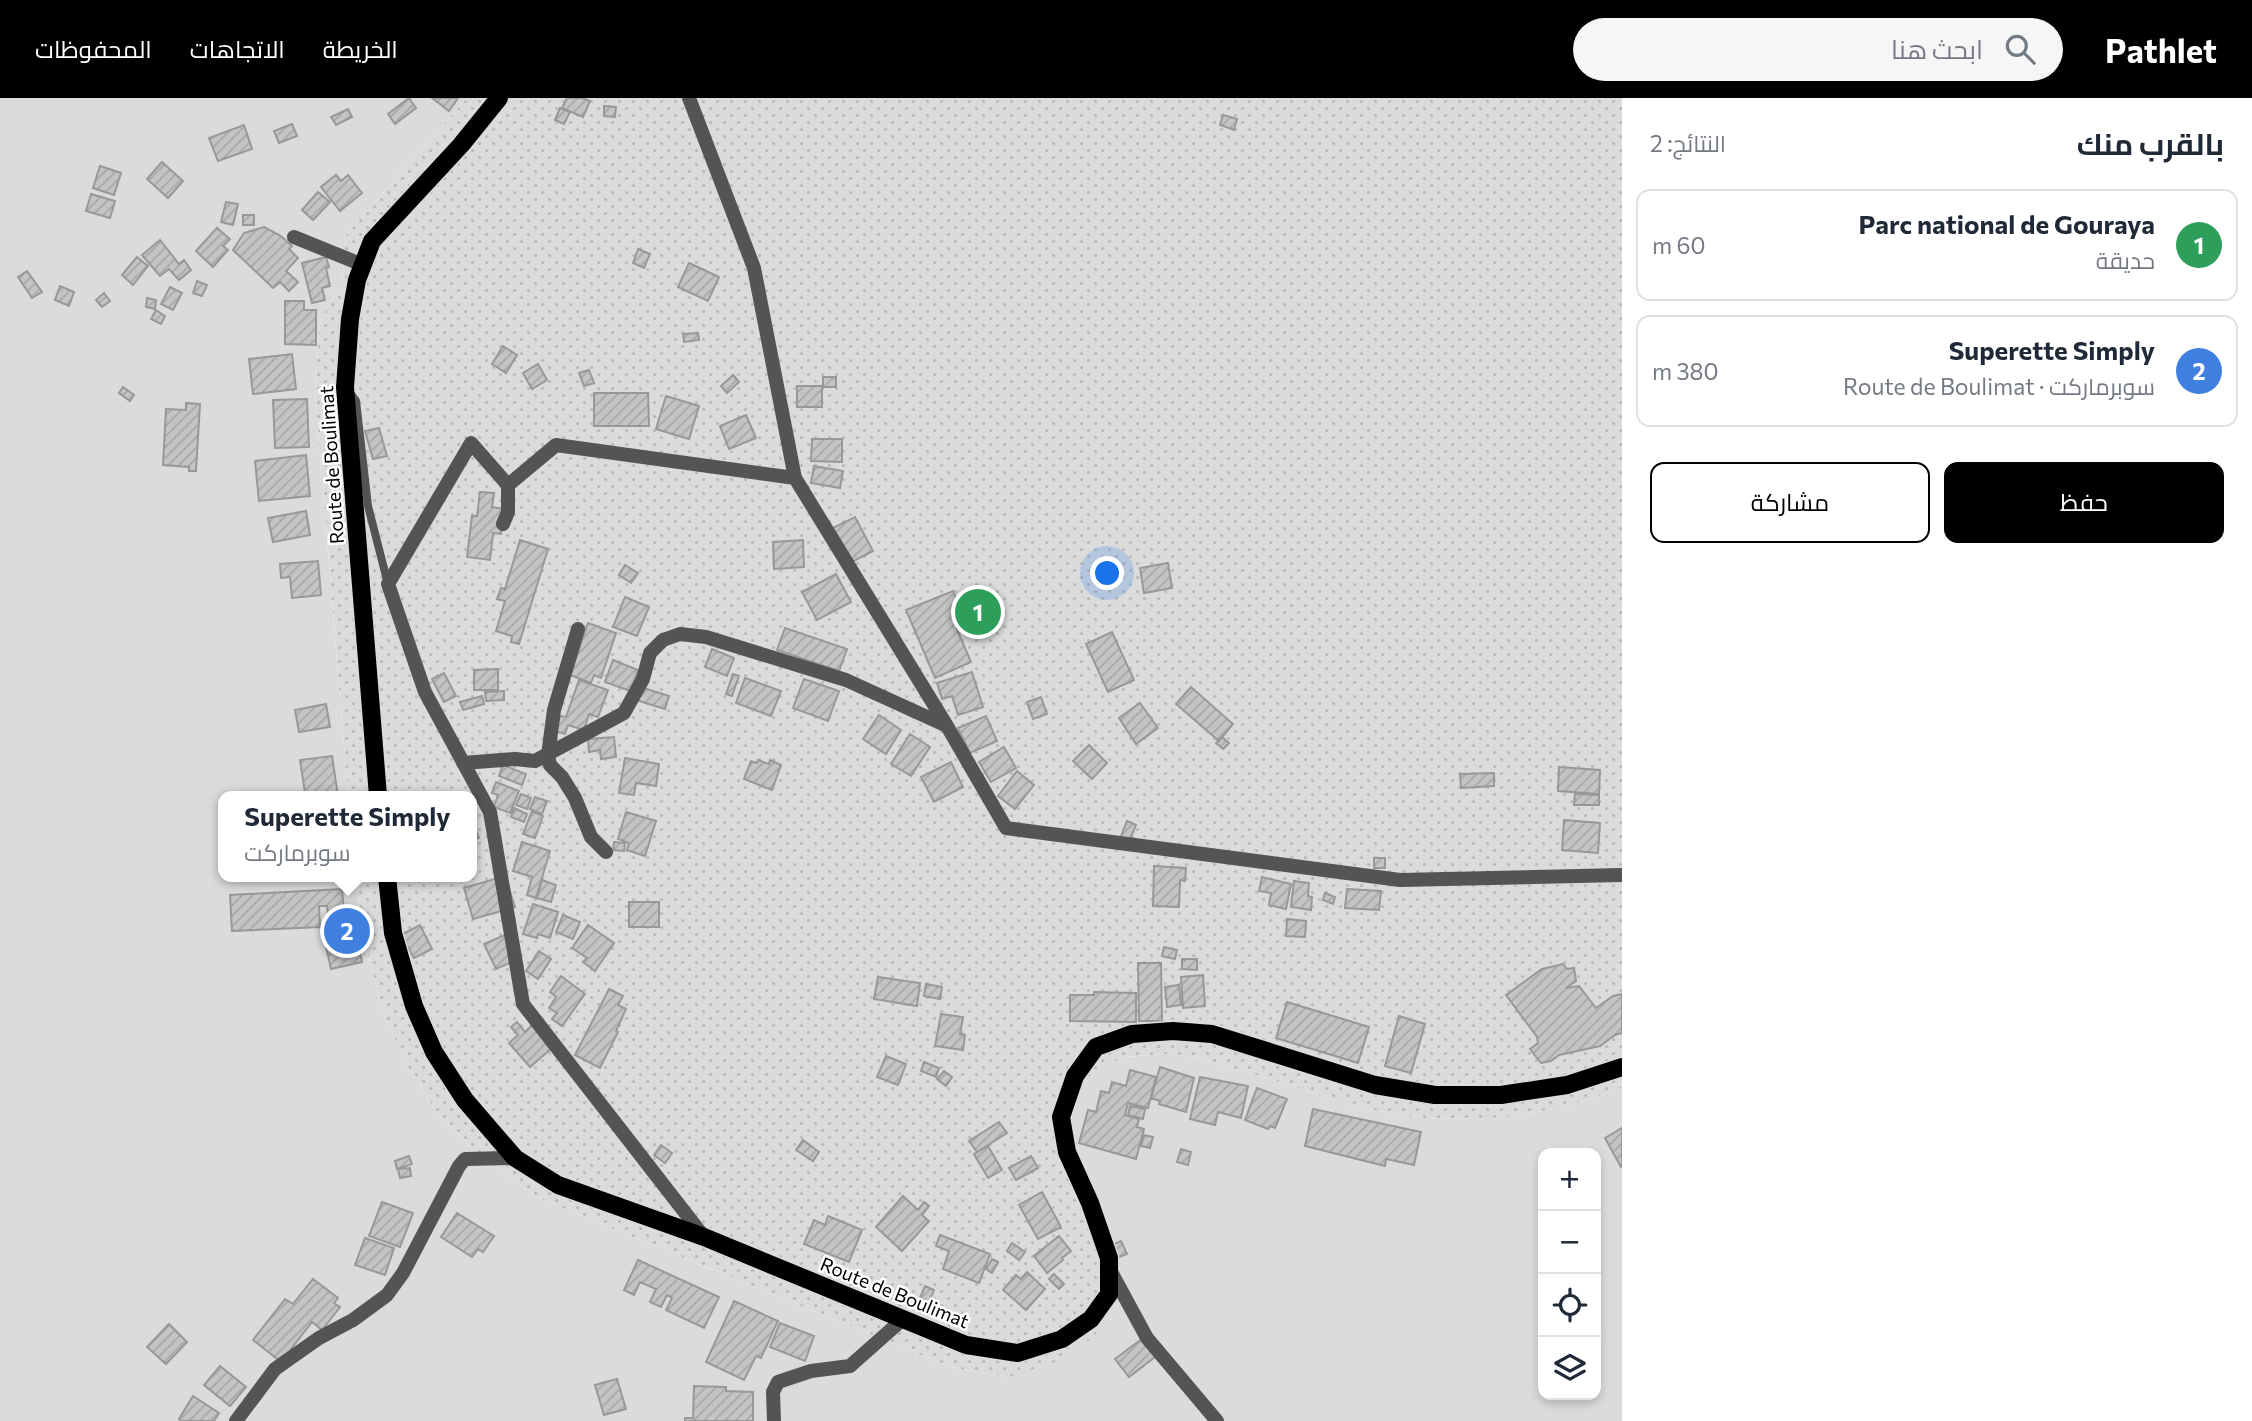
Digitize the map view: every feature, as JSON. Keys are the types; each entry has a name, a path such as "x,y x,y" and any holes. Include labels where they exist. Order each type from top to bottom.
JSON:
{"main road":[{"name":"Route de Boulimat","path":"378,791 345,387 350,319 357,280 372,242 461,145 499,98"},
{"name":"Route de Boulimat","path":"388,882 393,933 414,1006 434,1052 465,1100 515,1158 558,1185 704,1237 966,1345 1018,1353 1062,1339 1091,1319 1109,1294 1109,1258 1067,1152 1061,1117 1075,1076 1096,1047 1132,1034 1172,1031 1212,1034 1376,1085 1435,1095 1501,1095 1528,1091 1567,1085 1622,1067"}],"street":[{"path":"689,98 754,268 795,478 947,726 1006,828 1400,880 1622,875"},
{"path":"294,237 363,265"},
{"path":"503,524 508,512 508,485 471,443 388,584 425,692 490,812 523,1004 704,1237"},
{"path":"508,485 556,445 795,478"},
{"path":"578,629 554,710 548,755 550,765 562,777 575,798 591,837 606,852"},
{"path":"463,763 515,759 535,761 624,713 643,679 650,653 663,640 680,634 706,636 846,680 947,726"},
{"path":"236,1421 275,1369 319,1338 354,1320 387,1295 403,1273 465,1159 515,1158"},
{"path":"1109,1268 1147,1338 1216,1421"},
{"path":"774,1421 773,1392 778,1382 811,1371 850,1366 903,1319"}],"lane":[{"path":"345,387 356,401 368,506 388,584"}],"shaded area":[{"path":"0,98 467,98 346,235 342,281 320,321 315,391 348,791 218,791 218,882 358,882 364,941 385,1017 407,1065 439,1116 483,1158 536,1197 950,1367 1009,1377 1075,1151 1070,1123 1081,1089 1097,1068 1126,1057 1162,1054 1198,1057 1361,1108 1423,1118 1492,1119 1561,1108 1622,1088 1622,1421 0,1421"},
{"path":"467,98 1622,98 1622,1088 1561,1108 1492,1119 1423,1118 1361,1108 1198,1057 1162,1054 1126,1057 1098,1068 1081,1089 1070,1123 1075,1151 1118,1259 1117,1304 1094,1337 1060,1361 1009,1377 950,1367 536,1197 483,1158 439,1116 407,1065 385,1017 364,941 358,882 477,882 477,791 348,791 315,391 320,321 342,281 346,235"}],"building":[{"path":"409,98 416,108 395,124 388,114"},
{"path":"432,98 458,98 449,111"},
{"path":"567,98 590,101 583,117 562,108"},
{"path":"604,106 616,107 615,117 604,116"},
{"path":"560,108 570,112 564,124 555,120"},
{"path":"348,109 352,117 336,125 331,117"},
{"path":"1223,115 1237,119 1234,130 1220,125"},
{"path":"292,124 297,136 279,143 274,131"},
{"path":"244,125 252,149 218,161 209,138"},
{"path":"162,162 183,181 168,198 147,179"},
{"path":"100,166 121,173 114,195 93,188"},
{"path":"336,175 341,181 348,175 362,193 340,211 321,187"},
{"path":"318,192 330,202 313,220 302,210"},
{"path":"91,194 115,201 110,218 86,211"},
{"path":"226,202 238,204 233,225 221,222"},
{"path":"243,215 254,215 254,225 243,225"},
{"path":"264,227 292,246 289,249 298,258 286,271 298,282 289,291 280,282 273,288 233,250 244,233"},
{"path":"217,228 230,239 223,246 228,250 213,267 196,251"},
{"path":"160,240 179,264 184,260 191,270 179,280 169,269 160,276 142,255"},
{"path":"638,249 650,254 644,268 633,263"},
{"path":"137,257 148,266 133,285 122,275"},
{"path":"326,257 330,286 322,288 325,300 312,303 302,263"},
{"path":"689,263 719,277 708,301 678,287"},
{"path":"27,271 42,292 32,298 18,277"},
{"path":"197,281 207,285 202,296 193,293"},
{"path":"60,286 74,292 69,306 55,300"},
{"path":"170,287 182,293 173,310 161,304"},
{"path":"104,293 110,301 102,307 96,300"},
{"path":"147,298 156,300 155,309 146,307"},
{"path":"285,301 304,301 304,310 316,310 316,345 285,344"},
{"path":"156,310 165,316 161,324 151,319"},
{"path":"698,333 699,340 684,342 683,334"},
{"path":"503,346 517,355 506,373 492,364"},
{"path":"292,354 296,389 253,394 249,359"},
{"path":"538,364 547,380 532,389 523,373"},
{"path":"589,370 594,383 584,386 579,373"},
{"path":"733,375 739,382 727,393 721,386"},
{"path":"823,377 836,377 836,387 823,387"},
{"path":"797,386 822,386 822,407 797,407"},
{"path":"123,387 134,395 130,401 119,393"},
{"path":"594,393 648,393 649,426 594,426"},
{"path":"666,396 699,406 689,439 656,429"},
{"path":"307,399 309,447 275,448 273,400"},
{"path":"186,403 200,404 196,471 189,471 189,467 163,465 166,409 186,410"},
{"path":"746,415 756,438 729,449 720,426"},
{"path":"379,428 387,456 373,459 365,431"},
{"path":"812,439 842,439 842,462 811,461"},
{"path":"306,455 310,496 259,501 255,461"},
{"path":"814,466 843,471 840,488 811,483"},
{"path":"480,492 494,493 492,507 504,509 501,534 493,533 490,560 467,557 472,516 477,516"},
{"path":"306,511 310,535 273,542 268,518"},
{"path":"855,517 873,551 850,563 833,528"},
{"path":"520,540 548,549 519,644 511,642 512,636 496,631 505,601 497,599 501,588 505,589"},
{"path":"803,540 804,567 774,569 773,542"},
{"path":"318,561 321,595 292,598 290,577 281,578 280,564"},
{"path":"1168,563 1172,588 1144,593 1140,568"},
{"path":"625,565 638,573 631,583 619,575"},
{"path":"836,574 851,602 817,620 802,592"},
{"path":"953,591 966,623 956,627 971,662 935,678 906,610"},
{"path":"625,597 649,607 637,636 613,627"},
{"path":"588,623 616,633 601,678 594,675 591,683 570,675"},
{"path":"785,628 847,649 839,671 777,650"},
{"path":"1112,632 1134,680 1108,692 1086,644"},
{"path":"712,649 734,658 727,676 705,667"},
{"path":"613,660 638,670 630,691 605,682"},
{"path":"498,669 498,690 474,690 474,670"},
{"path":"972,672 983,707 958,715 952,696 942,699 937,683"},
{"path":"444,673 456,696 444,702 432,679"},
{"path":"733,674 739,676 732,696 726,694"},
{"path":"745,678 781,691 771,716 736,703"},
{"path":"804,679 839,691 828,721 793,708"},
{"path":"579,680 608,690 598,717 589,714 584,730 568,725 565,734 555,731 560,716 566,717"},
{"path":"640,687 669,696 665,709 636,700"},
{"path":"1191,687 1233,724 1219,741 1176,704"},
{"path":"504,691 504,700 486,701 485,692"},
{"path":"482,696 484,704 463,710 460,702"},
{"path":"1041,697 1047,714 1033,719 1027,702"},
{"path":"1140,703 1158,728 1136,744 1119,718"},
{"path":"326,704 330,727 299,732 295,710"},
{"path":"879,715 901,730 886,754 863,739"},
{"path":"986,716 997,741 970,753 958,728"},
{"path":"910,734 930,747 911,776 891,764"},
{"path":"614,737 616,757 601,759 600,750 589,752 588,739"},
{"path":"1222,737 1229,743 1223,749 1216,743"},
{"path":"1089,745 1107,763 1092,779 1073,761"},
{"path":"1004,747 1016,768 991,782 979,762"},
{"path":"332,756 337,791 305,791 300,760"},
{"path":"625,758 659,764 656,786 636,783 634,795 619,793"},
{"path":"758,760 769,764 770,760 781,765 772,790 744,779 751,761 757,763"},
{"path":"951,762 963,787 934,802 921,777"},
{"path":"503,765 526,774 522,785 499,776"},
{"path":"1559,767 1600,770 1599,794 1558,791"},
{"path":"1017,771 1034,785 1015,809 998,796"},
{"path":"1494,773 1494,786 1461,788 1460,774"},
{"path":"496,782 519,791 510,813 494,807 498,795 492,793"},
{"path":"521,794 531,798 527,809 516,805"},
{"path":"1575,794 1599,795 1599,805 1574,805"},
{"path":"535,797 547,801 542,814 530,809"},
{"path":"514,808 527,814 524,822 511,817"},
{"path":"532,811 543,816 535,838 523,834"},
{"path":"626,812 656,821 645,856 627,850 629,843 618,839"},
{"path":"1564,820 1600,823 1598,853 1562,850"},
{"path":"1127,821 1136,825 1131,837 1135,839 1118,844"},
{"path":"522,842 550,851 536,898 527,895 532,877 513,871"},
{"path":"614,842 625,843 624,851 613,850"},
{"path":"1374,858 1385,858 1385,868 1374,868"},
{"path":"1154,866 1186,868 1185,881 1180,880 1179,907 1153,906"},
{"path":"505,876 515,907 473,919 464,888"},
{"path":"1262,877 1291,884 1286,909 1269,905 1271,893 1259,891"},
{"path":"542,880 556,885 551,902 537,898"},
{"path":"1294,881 1309,883 1311,910 1291,907"},
{"path":"342,889 344,912 328,913 327,906 319,906 320,927 232,931 230,895"},
{"path":"1347,889 1381,891 1379,910 1345,908"},
{"path":"1325,893 1335,897 1333,904 1323,900"},
{"path":"629,902 659,902 659,927 629,927"},
{"path":"533,904 558,912 550,938 538,934 537,938 523,934"},
{"path":"563,915 580,922 573,939 556,932"},
{"path":"352,917 362,962 331,969 321,924"},
{"path":"1287,919 1306,921 1305,937 1286,936"},
{"path":"420,925 432,949 414,958 401,935"},
{"path":"588,925 614,943 595,971 583,962 587,958 572,948"},
{"path":"507,934 518,959 496,969 484,944"},
{"path":"1164,947 1177,950 1175,959 1162,956"},
{"path":"539,951 551,959 538,979 526,971"},
{"path":"1182,959 1197,959 1197,970 1182,969"},
{"path":"1138,963 1161,963 1162,1021 1139,1021"},
{"path":"1563,964 1567,969 1574,968 1576,981 1566,988 1579,986 1596,1008 1613,996 1622,994 1622,1033 1600,1046 1559,1055 1551,1061 1541,1063 1530,1049 1538,1043 1537,1037 1506,995 1542,969"},
{"path":"1203,975 1205,1006 1183,1008 1181,977"},
{"path":"561,976 585,994 562,1026 552,1019 557,1013 549,1008 556,997 550,992"},
{"path":"878,977 920,983 917,1006 874,999"},
{"path":"926,984 942,987 940,999 924,996"},
{"path":"1179,985 1181,1005 1167,1007 1165,987"},
{"path":"609,989 623,996 618,1005 626,1009 600,1068 575,1055"},
{"path":"1094,992 1136,993 1136,1022 1070,1021 1070,995 1094,995"},
{"path":"1287,1002 1369,1027 1358,1063 1276,1038"},
{"path":"941,1014 963,1017 960,1034 965,1035 963,1050 935,1046"},
{"path":"1399,1016 1425,1024 1411,1073 1385,1066"},
{"path":"517,1022 525,1032 532,1025 552,1048 530,1067 509,1043 518,1035 511,1027"},
{"path":"886,1056 906,1064 898,1085 877,1077"},
{"path":"924,1062 939,1068 936,1077 921,1071"},
{"path":"1160,1067 1194,1078 1186,1112 1159,1104 1160,1101 1151,1098"},
{"path":"1130,1070 1156,1077 1148,1108 1128,1103 1125,1115 1139,1119 1137,1127 1144,1129 1136,1159 1079,1143 1088,1110 1096,1112 1101,1091 1109,1093 1112,1082 1126,1086"},
{"path":"944,1071 952,1077 946,1086 937,1079"},
{"path":"1200,1077 1248,1086 1241,1118 1218,1112 1215,1125 1190,1119"},
{"path":"1257,1088 1287,1099 1275,1128 1270,1126 1268,1129 1245,1120"},
{"path":"1130,1106 1145,1109 1143,1119 1128,1115"},
{"path":"1313,1109 1421,1132 1414,1165 1386,1159 1385,1166 1305,1146"},
{"path":"999,1122 1007,1133 977,1152 969,1141"},
{"path":"1622,1128 1622,1167 1621,1167 1605,1138"},
{"path":"1144,1135 1153,1137 1150,1148 1141,1146"},
{"path":"803,1140 819,1152 813,1161 796,1150"},
{"path":"661,1145 672,1153 665,1163 654,1155"},
{"path":"988,1146 1002,1170 988,1178 974,1154"},
{"path":"1181,1149 1191,1152 1188,1165 1177,1162"},
{"path":"409,1156 412,1164 397,1169 395,1161"},
{"path":"1031,1156 1038,1168 1016,1180 1009,1168"},
{"path":"410,1168 411,1176 400,1178 398,1169"},
{"path":"1042,1192 1061,1227 1038,1239 1019,1205"},
{"path":"903,1196 918,1210 924,1202 929,1206 922,1215 929,1221 902,1251 876,1227"},
{"path":"382,1202 413,1213 400,1247 369,1236"},
{"path":"457,1213 494,1236 483,1252 478,1249 472,1257 441,1237"},
{"path":"828,1216 862,1230 849,1262 804,1244 814,1220 825,1225"},
{"path":"940,1235 990,1254 979,1283 943,1269 949,1251 936,1246"},
{"path":"1059,1236 1071,1251 1047,1273 1034,1256"},
{"path":"365,1238 394,1248 385,1275 355,1265"},
{"path":"1121,1241 1127,1254 1117,1258 1112,1245"},
{"path":"1012,1243 1025,1252 1019,1260 1007,1251"},
{"path":"992,1259 998,1262 992,1273 986,1269"},
{"path":"638,1260 719,1297 704,1328 666,1310 672,1298 667,1295 661,1307 650,1302 656,1289 640,1282 634,1295 624,1290"},
{"path":"1027,1272 1045,1289 1026,1310 1003,1290 1016,1275 1021,1279"},
{"path":"1054,1274 1064,1284 1059,1289 1049,1279"},
{"path":"313,1279 338,1298 334,1303 340,1307 322,1330 312,1322 281,1362 253,1340 285,1299 293,1304"},
{"path":"925,1286 934,1290 929,1302 920,1298"},
{"path":"734,1301 778,1321 761,1358 756,1356 744,1380 706,1362"},
{"path":"780,1323 814,1336 805,1361 770,1347"},
{"path":"169,1324 187,1342 166,1364 147,1347"},
{"path":"1142,1339 1155,1357 1129,1377 1115,1359"},
{"path":"220,1366 246,1387 230,1406 204,1385"},
{"path":"617,1379 626,1409 604,1415 595,1385"},
{"path":"694,1386 726,1387 726,1391 753,1392 753,1421 685,1421 685,1418 693,1418"},
{"path":"193,1396 219,1413 214,1421 179,1419"}],"place":[{"name":"Parc national de Gouraya","path":"978,612"},
{"name":"Superette Simply","path":"347,931"}]}
